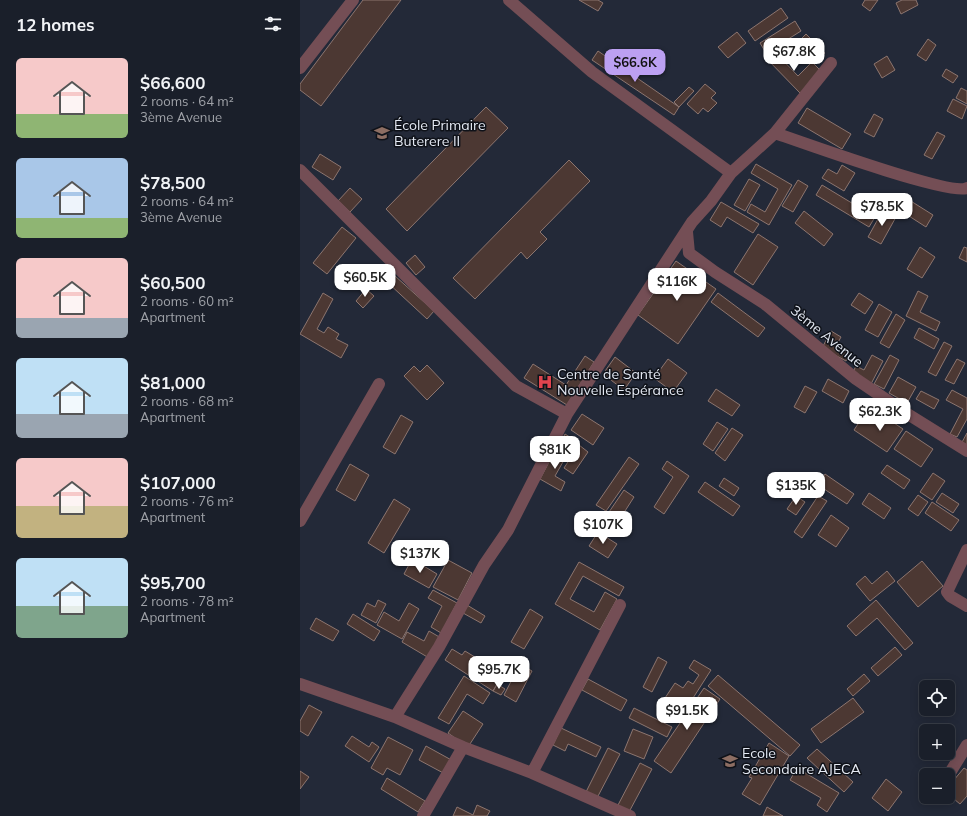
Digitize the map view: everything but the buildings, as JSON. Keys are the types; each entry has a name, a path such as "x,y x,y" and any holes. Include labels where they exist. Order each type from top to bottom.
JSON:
{"street":[{"path":"300,68 353,0"},
{"path":"509,0 592,72 731,173"},
{"path":"395,717 439,647 484,565 508,530 567,414 687,232 692,222 711,201 731,173 775,133 831,63"},
{"path":"775,133 908,178 957,190 967,188"},
{"path":"300,170 516,386 567,414"},
{"name":"3ème Avenue","path":"687,232 689,252 715,272 765,304 856,379 967,451"},
{"path":"300,521 379,384"},
{"path":"967,550 947,592 950,596 967,606"},
{"path":"532,774 620,605"},
{"path":"300,684 395,717 462,747 532,774 630,816"},
{"path":"953,768 967,745"},
{"path":"423,816 462,747"}],"place":[{"name":"École Primaire Buterere II","path":"382,133"},
{"name":"Centre de Santé Nouvelle Espérance","path":"545,382"},
{"name":"Ecole Secondaire AJECA","path":"730,761"}]}
